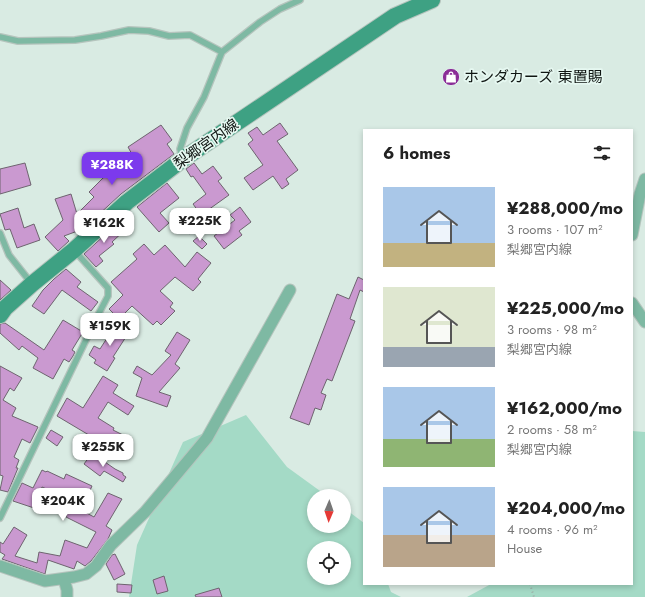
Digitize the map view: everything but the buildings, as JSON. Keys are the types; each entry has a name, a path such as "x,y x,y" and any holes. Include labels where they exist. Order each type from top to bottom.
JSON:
{"main road":[{"name":"梨郷宮内線","path":"2,309 74,250 127,202 183,159 395,16 432,0"}],"street":[{"path":"633,230 640,194 645,179"},
{"path":"0,566 45,582 86,574 96,566 111,546 145,512 207,438 290,290"},
{"path":"633,304 645,322"},
{"path":"64,579 67,597"}],"lane":[{"path":"183,159 180,149 187,128 204,97 222,52 260,22 300,0"},
{"path":"0,37 18,41 75,40 129,30 149,31 169,36 190,34 222,52"},
{"path":"0,233 9,255 32,284"},
{"path":"0,518 108,296 108,288 74,250"}],"path":[{"path":"530,585 534,597"}],"green space":[{"path":"246,415 287,467 317,489 307,489 307,533 351,533 351,513 363,522 363,585 388,585 391,592 401,597 129,597 137,545 183,442"},
{"path":"633,431 645,432 645,597 467,597 489,585 633,585"}],"place":[{"name":"ホンダカーズ 東置賜","path":"451,77"}]}
